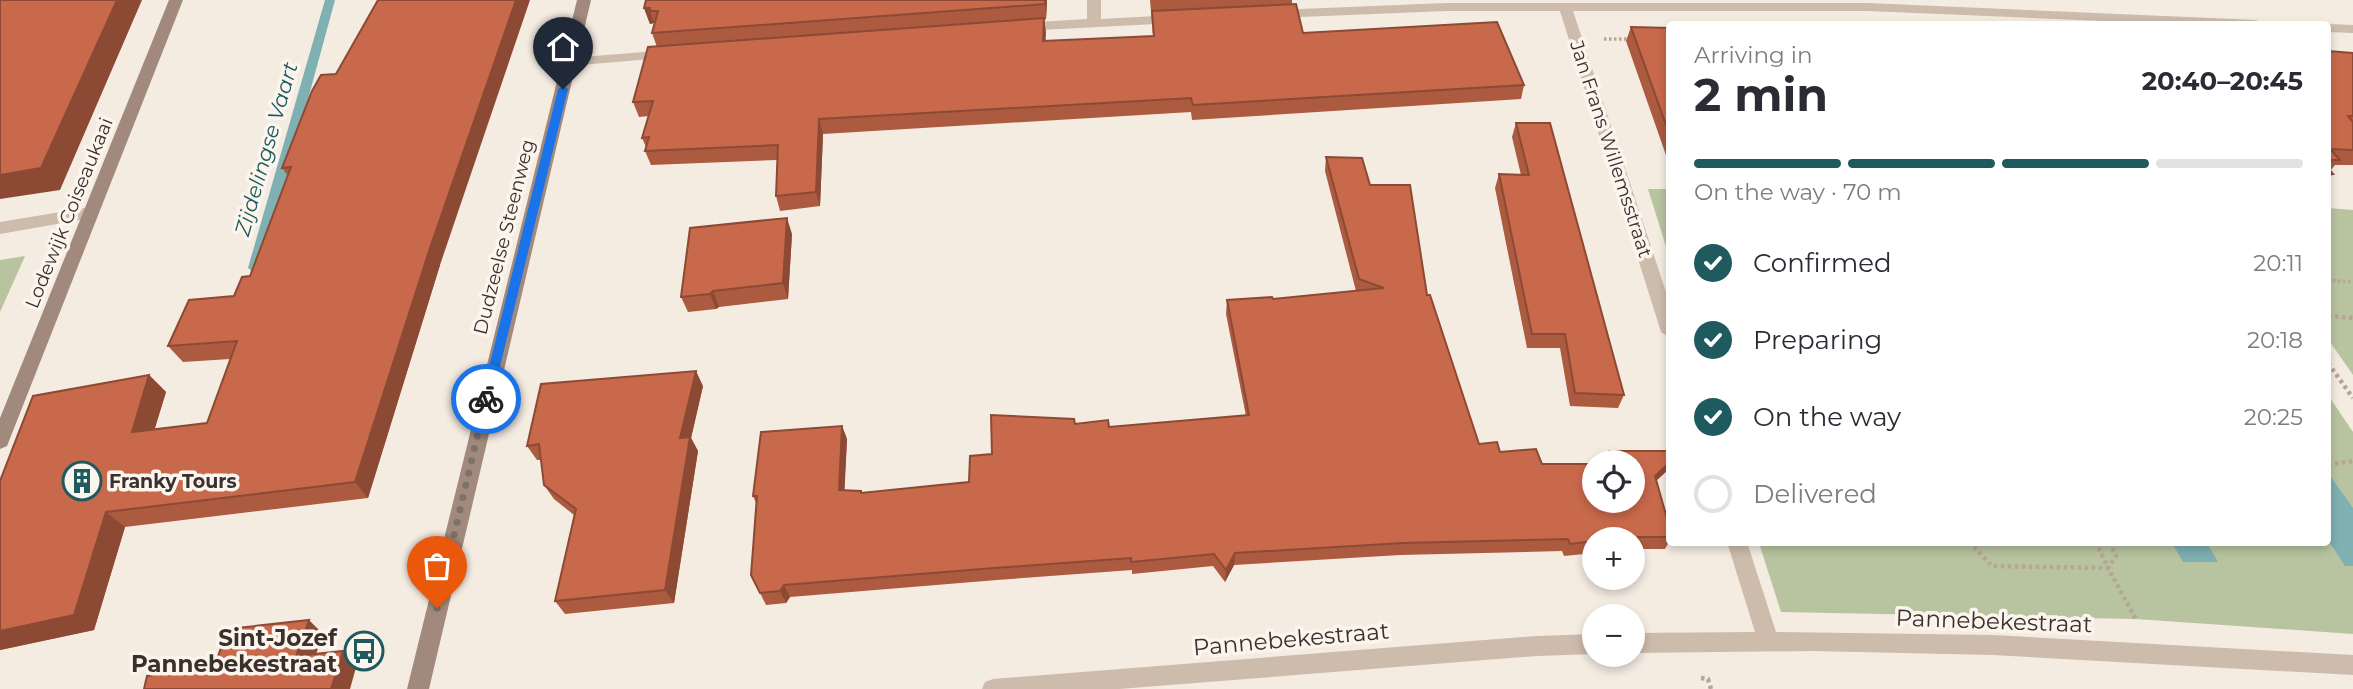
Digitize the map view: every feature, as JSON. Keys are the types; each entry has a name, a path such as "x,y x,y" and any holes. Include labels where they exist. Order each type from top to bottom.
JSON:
{"main road":[{"name":"Lodewijk Coiseaukaai","path":"0,441 176,0"},
{"name":"Dudzeelse Steenweg","path":"418,689 529,219 584,0"}],"street":[{"path":"1094,0 1094,23"},
{"path":"2059,0 2074,20"},
{"name":"Jan Frans Willemsstraat","path":"1565,6 1666,319"},
{"path":"1257,15 1447,7 1867,7 2120,21"},
{"path":"1013,28 1189,18"},
{"path":"2331,28 2353,29"},
{"path":"569,62 681,53"},
{"path":"0,228 91,213"},
{"path":"1738,546 1768,639"},
{"name":"Pannebekestraat","path":"1645,643 1768,639 2153,653 2353,665"},
{"name":"Pannebekestraat","path":"993,689 1582,645"}],"path":[{"path":"1576,38 1643,39"},
{"path":"2331,280 2353,282"},
{"path":"2331,316 2353,318"},
{"path":"2331,367 2353,398"},
{"path":"2331,465 2353,461"},
{"path":"1973,546 1992,566 2108,569"},
{"path":"2098,546 2153,653"},
{"path":"2108,569 2116,556 2111,546"}],"green space":[{"path":"1648,189 1666,189 1666,246"},
{"path":"2331,208 2353,210 2353,375 2331,343"},
{"path":"25,256 0,312 0,260"},
{"path":"2331,399 2353,432 2353,634 2136,619 1781,612 1760,546 2331,546"}],"water":[{"path":"2331,477 2353,508 2353,566 2345,566 2331,545"},
{"path":"2174,546 2209,546 2218,562 2183,562"}],"building":[{"path":"0,0 117,0 41,168 0,175"},
{"path":"378,0 516,0 430,248 355,482 106,512 74,615 0,631 0,481 33,396 149,375 132,432 207,423 237,341 168,346 189,300 234,296 242,277 250,276 291,167 282,168 312,91 321,75 336,74"},
{"path":"646,0 1045,0 1045,4 652,33 658,11 644,8"},
{"path":"1296,4 1303,33 1497,22 1524,85 1193,105 1191,98 819,119 816,192 776,196 778,145 645,151 649,137 642,138 653,101 633,102 648,47 1044,18 1043,41 1154,36 1152,11"},
{"path":"1631,27 1666,28 1666,125"},
{"path":"2331,51 2353,53 2353,116 2348,116 2353,122 2353,150 2331,149"},
{"path":"1516,123 1550,123 1624,395 1575,393 1565,334 1532,334 1499,174 1529,175"},
{"path":"2331,150 2340,160 2331,160"},
{"path":"1326,157 1362,158 1370,185 1410,185 1427,295 1430,295 1479,444 1497,442 1500,452 1536,449 1542,464 1582,464 1582,513 1645,513 1645,451 1666,451 1666,466 1655,476 1666,515 1666,537 1645,537 1645,527 1582,527 1582,542 1570,544 1568,539 1403,543 1235,553 1226,570 1214,554 1131,562 1131,558 784,585 780,591 760,593 751,575 757,496 753,496 761,432 842,426 839,490 861,493 969,482 970,456 992,454 991,415 1074,419 1075,424 1108,420 1109,427 1249,415 1227,300 1273,299 1384,288 1359,279"},
{"path":"787,218 783,283 681,297 690,228"},
{"path":"696,371 680,438 690,437 665,590 555,601 576,509 544,485 539,444 527,446 541,384"},
{"path":"309,620 296,656 343,651 331,689 144,689 147,676 214,667 228,629"}],"waterway":[{"name":"Zijdelingse Vaart","path":"255,268 330,0"}],"way so far":[{"path":"437,608 486,399"}],"place":[{"name":"Franky Tours","path":"82,481"},
{"name":"Sint-Jozef Pannebekestraat","path":"364,651"}],"route":[{"path":"486,399 563,89"}]}
